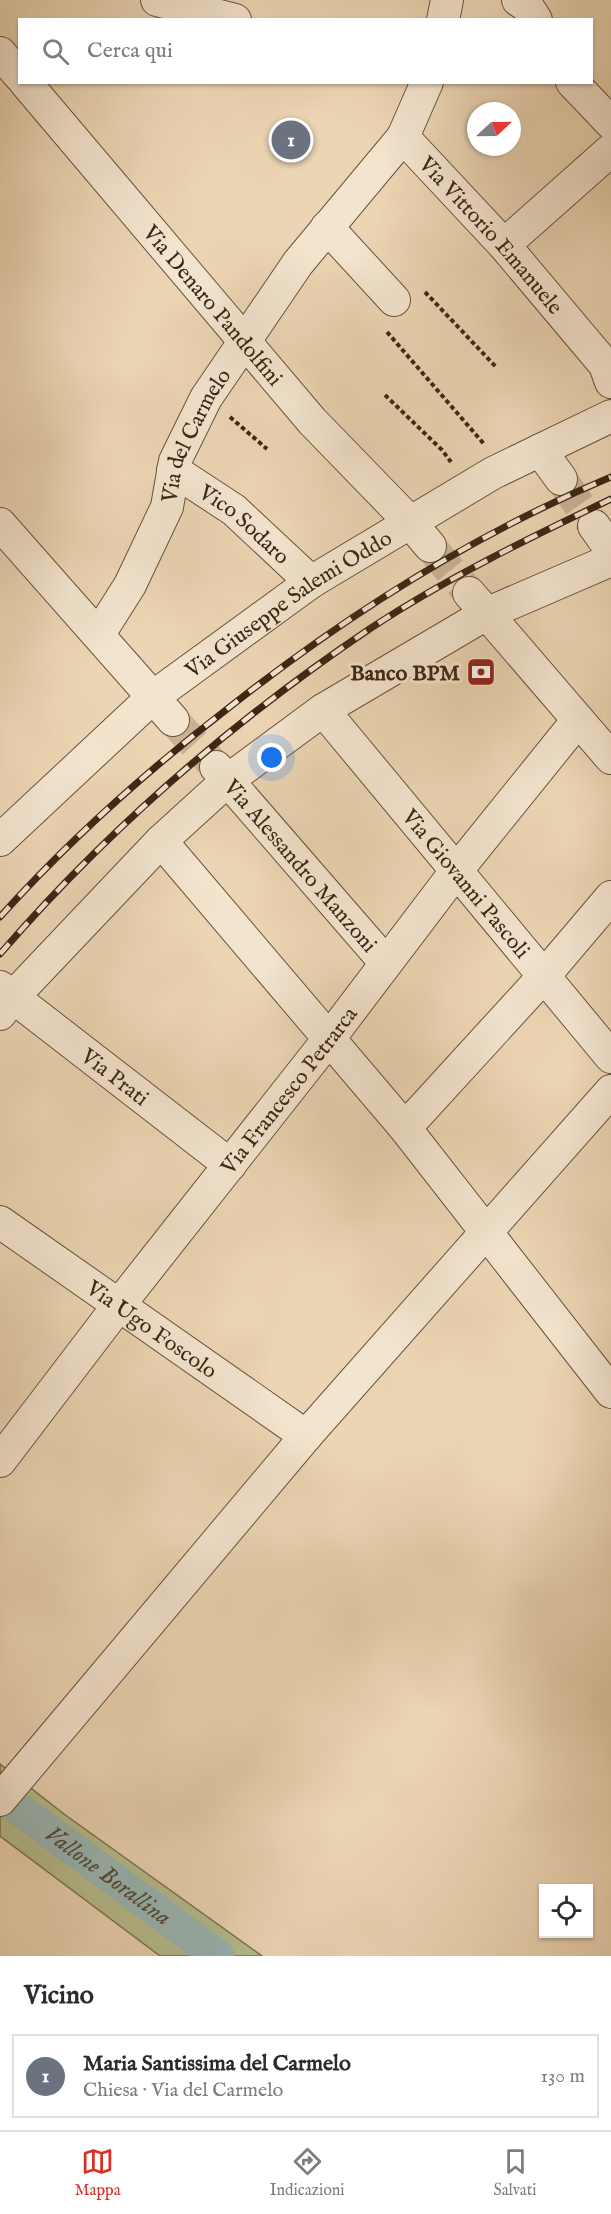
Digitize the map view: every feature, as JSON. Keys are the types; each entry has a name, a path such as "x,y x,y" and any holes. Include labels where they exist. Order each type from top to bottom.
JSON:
{"street":[{"path":"157,0 227,18"},
{"path":"443,18 447,0"},
{"path":"518,0 526,6 535,18"},
{"path":"0,53 18,74"},
{"name":"Via Denaro Pandolfini","path":"27,84 312,421 409,521 429,546"},
{"name":"Via Vittorio Emanuele","path":"425,84 403,137 504,245 605,365 611,381"},
{"path":"574,84 611,123"},
{"name":"Via del Carmelo","path":"99,634 130,585 167,507 175,461 206,398 298,263 403,137"},
{"path":"504,245 611,150"},
{"path":"327,227 394,300"},
{"name":"Via Giuseppe Salemi Oddo","path":"0,840 153,697 311,582 470,486 611,416"},
{"path":"540,450 561,479"},
{"name":"Vico Sodaro","path":"173,470 234,510 311,582"},
{"path":"0,524 173,720"},
{"path":"4,1000 161,841 222,773 323,710 478,604 611,560"},
{"path":"478,604 611,758"},
{"name":"Via Giovanni Pascoli","path":"323,710 611,1057"},
{"name":"Via Francesco Petrarca","path":"0,1461 119,1305 328,1040 457,870 578,720"},
{"name":"Via Alessandro Manzoni","path":"222,773 386,963"},
{"path":"161,841 405,1128 611,1392"},
{"path":"405,1128 544,976 611,897"},
{"name":"Via Prati","path":"4,1000 230,1165"},
{"path":"0,1800 306,1436 611,1091"},
{"name":"Via Ugo Foscolo","path":"0,1222 306,1436"}],"path":[{"path":"497,368 415,280 375,318 475,431 503,468"},
{"path":"385,395 442,450 470,486"},
{"path":"206,398 267,449"}],"green space":[{"path":"0,1764 64,1814 262,1956 160,1956 0,1836"}],"waterway":[{"name":"Vallone Borallina","path":"0,1795 218,1956"}],"tunnel":[{"path":"561,479 594,526"},
{"path":"430,546 469,593"},
{"path":"173,720 216,767"}],"railway":[{"path":"0,917 54,860 140,780 275,672 366,609 461,551 560,499 611,477"},
{"path":"0,954 84,863 129,820 270,700 371,628 429,592 611,499"}],"place":[{"name":"Maria Santissima del Carmelo","path":"291,140"},
{"name":"Banco BPM","path":"481,672"}]}
